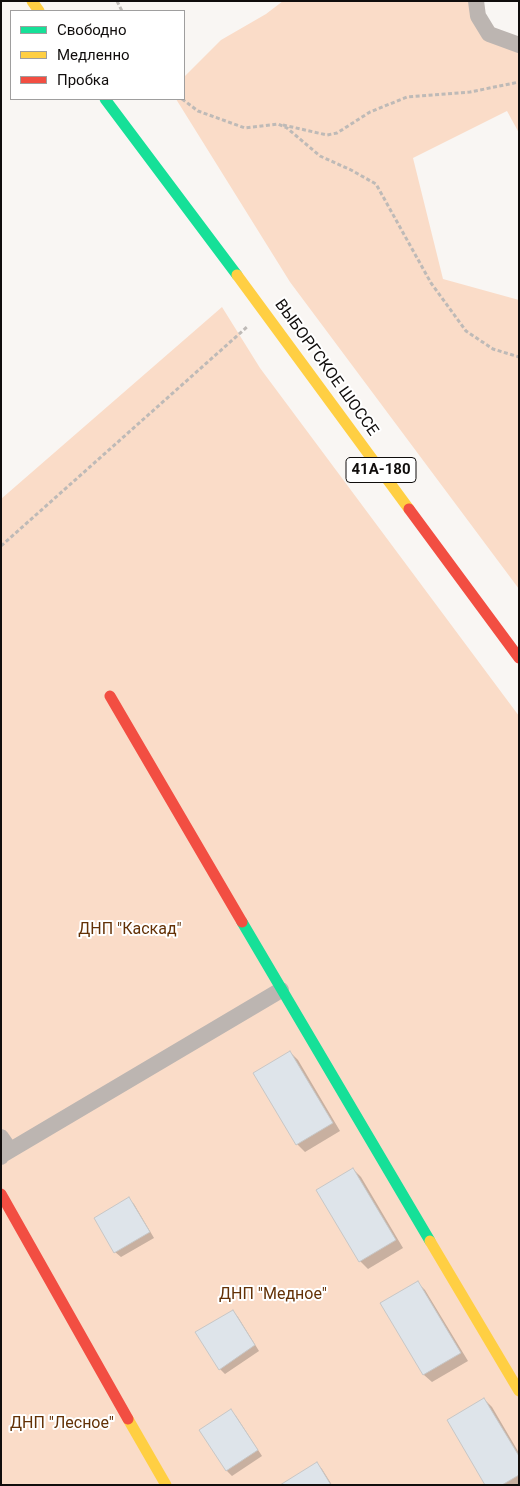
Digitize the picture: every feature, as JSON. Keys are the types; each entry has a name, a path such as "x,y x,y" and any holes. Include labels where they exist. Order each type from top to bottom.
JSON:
{"street":[{"path":"476,1 478,16 489,34 519,45"},
{"name":"ВЫБОРГСКОЕ ШОССЕ","path":"106,100 519,658"},
{"path":"110,696 281,990 519,1391"},
{"path":"4,1148 281,990"},
{"path":"1,1194 166,1485"}],"path":[{"path":"183,100 198,111 245,128 278,124 327,136 337,133 370,112 407,97 470,92 519,82"},
{"path":"278,124 287,128 320,156 376,184 431,283 466,331 493,349 519,357"},
{"path":"1,546 264,312"}],"green space":[{"path":"283,1 476,1 478,16 519,45 519,133 507,111 413,158 443,279 519,300 519,589 290,282 177,100 185,100 185,76 221,40 266,14"},
{"path":"222,307 260,368 519,716 519,1485 1,1485 1,499"}],"building":[{"path":"290,1051 333,1123 296,1145 253,1073"},
{"path":"353,1168 396,1240 359,1262 316,1190"},
{"path":"129,1197 150,1232 114,1253 94,1218"},
{"path":"418,1281 461,1353 423,1375 380,1303"},
{"path":"233,1310 255,1345 219,1370 195,1332"},
{"path":"484,1398 519,1456 519,1475 502,1485 485,1485 447,1420"},
{"path":"231,1409 258,1450 226,1471 199,1430"},
{"path":"317,1462 331,1485 280,1485"}],"traffic: fast":[{"path":"106,100 237,275"},
{"path":"242,922 430,1241"}],"traffic: slow":[{"path":"32,1 38,10"},
{"path":"237,275 409,509"},
{"path":"430,1241 519,1391"},
{"path":"128,1419 166,1485"}],"traffic: jam":[{"path":"409,509 519,658"},
{"path":"110,696 242,922"},
{"path":"1,1194 128,1419"}],"park label":[{"name":"ДНП \"Каскад\"","path":"130,930"},
{"name":"ДНП \"Медное\"","path":"273,1295"},
{"name":"ДНП \"Лесное\"","path":"62,1424"}]}
